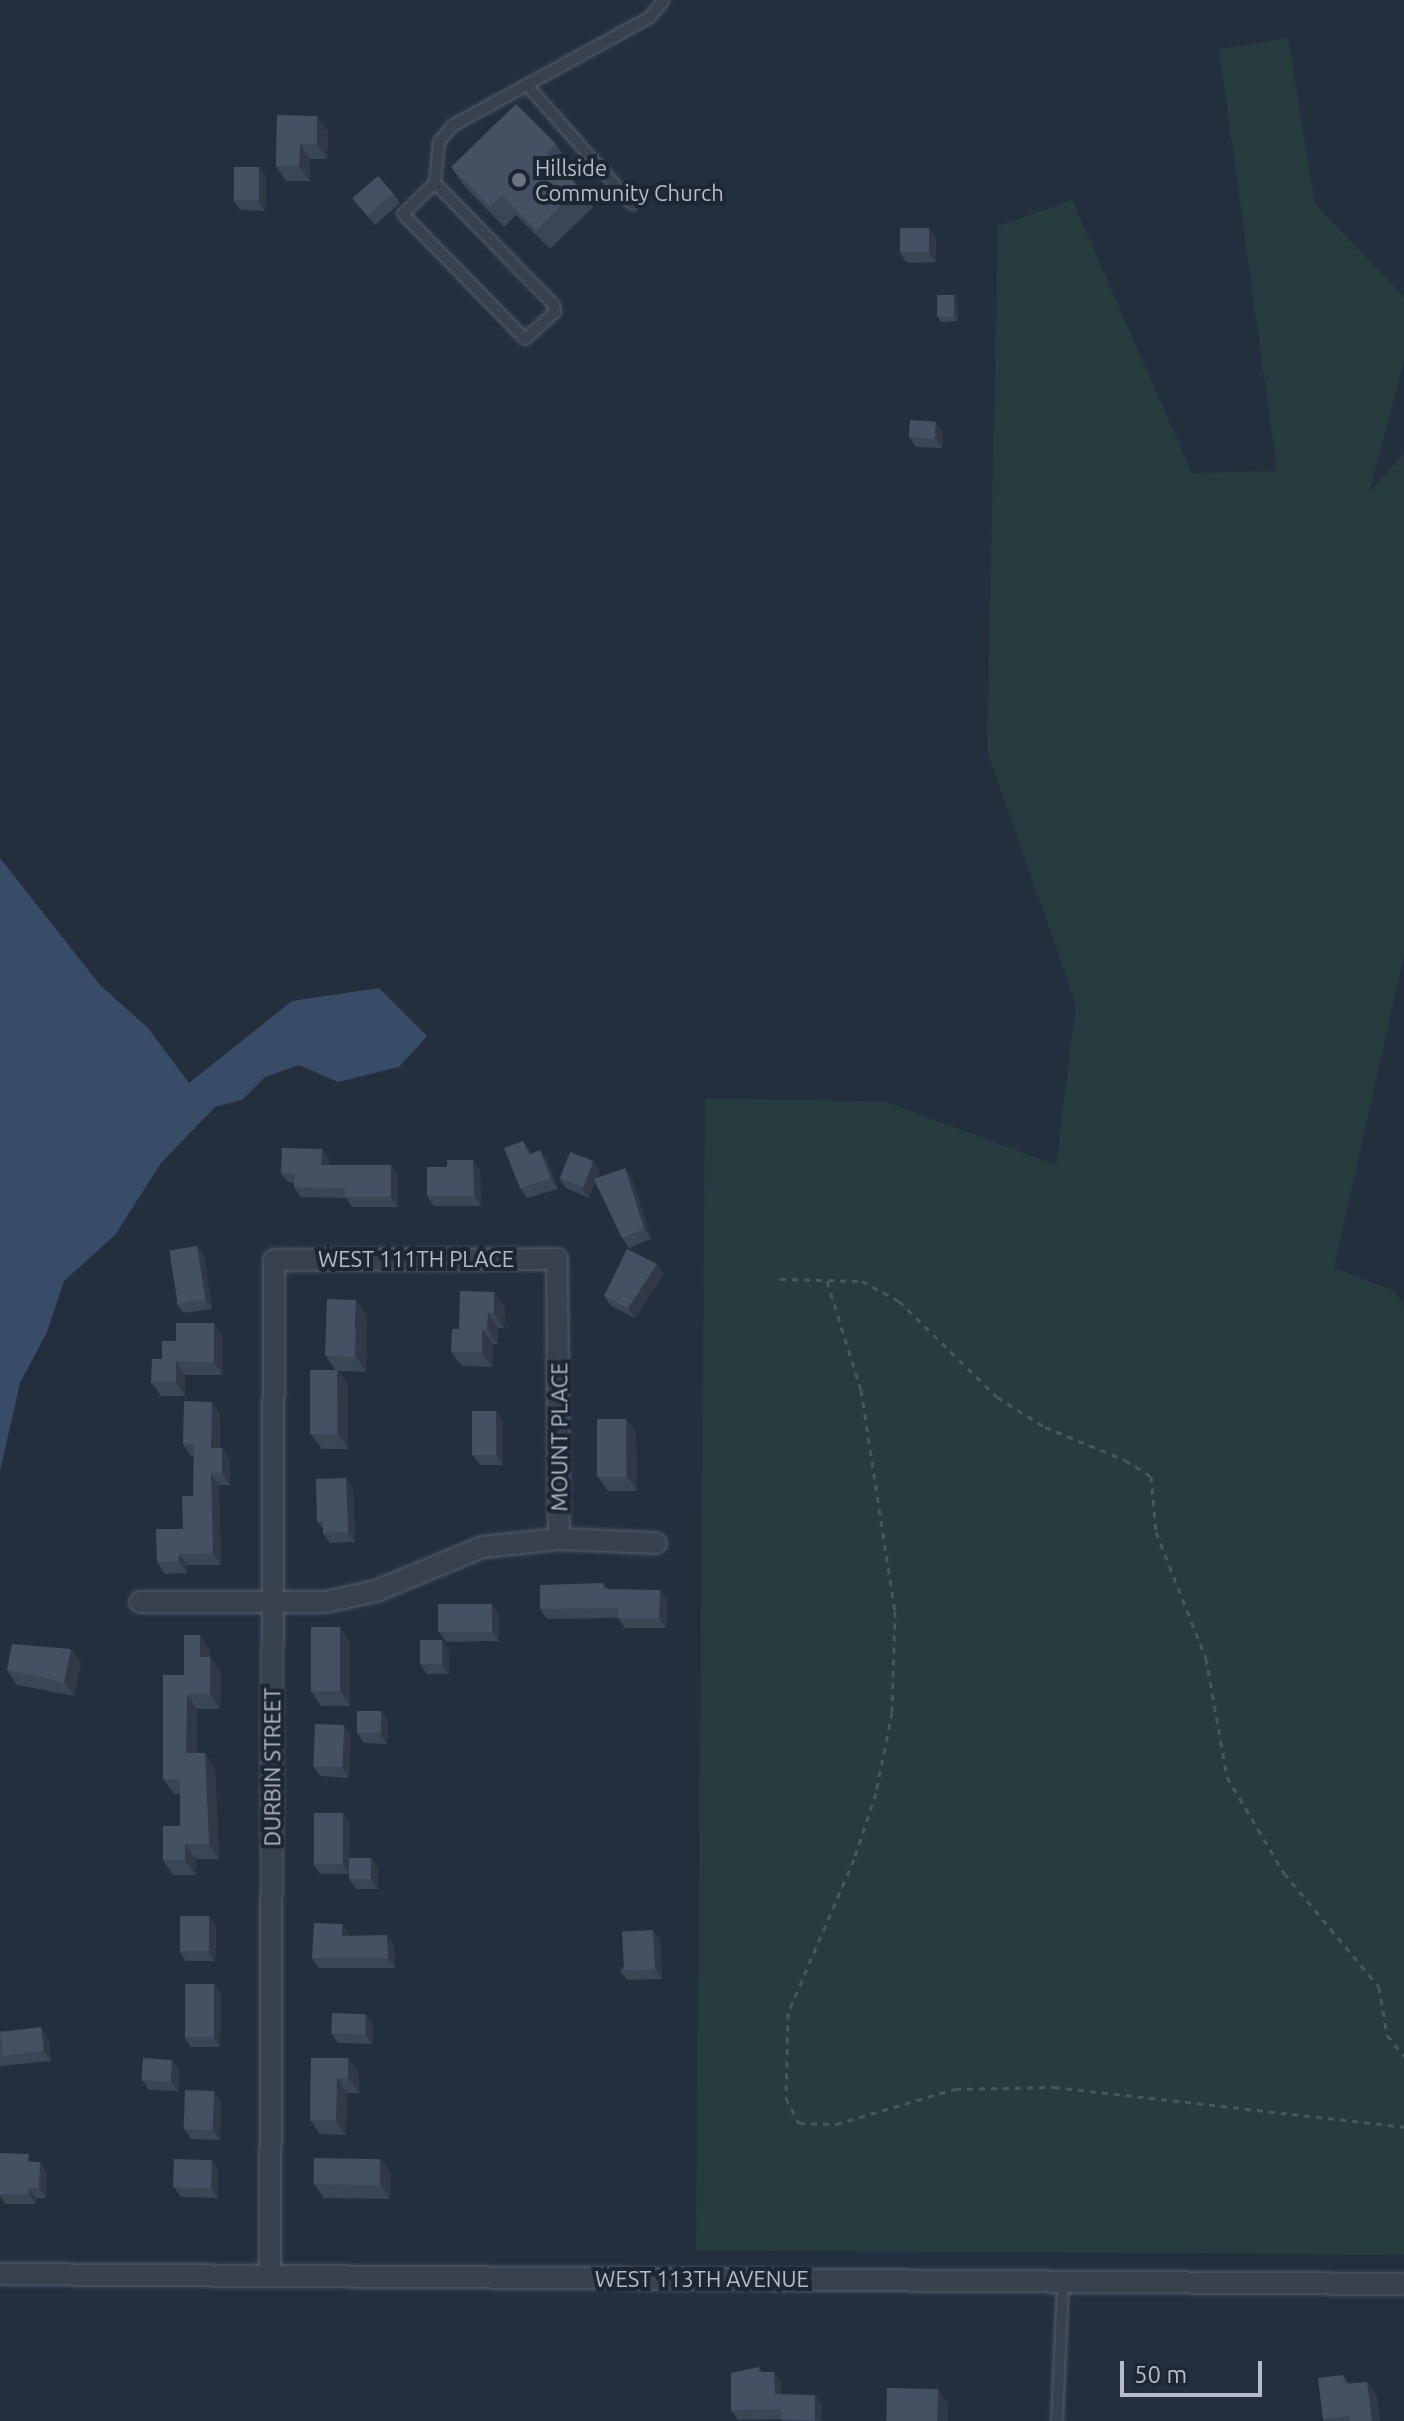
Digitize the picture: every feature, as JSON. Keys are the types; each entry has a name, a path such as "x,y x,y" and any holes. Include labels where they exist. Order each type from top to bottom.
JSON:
{"street":[{"name":"WEST 111TH PLACE","path":"274,1260 557,1259"},
{"name":"MOUNT PLACE","path":"140,1602 326,1602 376,1591 483,1547 559,1539 557,1259"},
{"name":"DURBIN STREET","path":"270,2275 274,1260"},
{"path":"559,1539 656,1543"},
{"name":"WEST 113TH AVENUE","path":"0,2274 1404,2284"}],"lane":[{"path":"435,183 554,305 555,312 525,339 403,218 435,183 439,142 452,126 650,17 664,0"},
{"path":"527,85 632,204"},
{"path":"1057,2421 1063,2282"}],"path":[{"path":"780,1279 862,1281 899,1301 997,1397 1045,1427 1151,1476 1156,1532 1206,1658 1227,1777 1284,1873 1379,1987 1387,2035 1404,2056"},
{"path":"827,1281 861,1390 895,1611 892,1712 876,1793 854,1859 788,2013 786,2098 799,2123 836,2124 955,2089 1054,2087 1404,2127"}],"green space":[{"path":"1288,38 1315,204 1404,297 1404,361 1369,493 1404,453 1404,955 1334,1268 1395,1291 1404,1307 1404,2255 696,2250 705,1098 886,1102 1056,1165 1076,1004 987,751 998,226 1072,200 1192,473 1277,471 1219,49"}],"water":[{"path":"0,858 100,985 148,1028 189,1083 292,1001 379,988 427,1036 399,1067 338,1082 299,1065 265,1077 242,1100 215,1107 161,1163 115,1235 64,1281 47,1332 20,1383 0,1471"}],"building":[{"name":"Hillside Community Church","path":"516,104 556,144 546,154 579,187 536,230 502,195 490,207 451,167"},
{"path":"277,115 317,116 317,144 300,144 299,166 276,166"},
{"path":"234,167 259,167 259,200 234,200"},
{"path":"378,176 393,193 367,216 352,198"},
{"path":"900,228 929,228 929,252 900,252"},
{"path":"937,295 954,295 954,317 937,317"},
{"path":"910,420 936,422 935,439 909,437"},
{"path":"523,1141 528,1155 540,1150 551,1179 520,1188 504,1148"},
{"path":"282,1148 322,1149 321,1165 391,1165 391,1197 345,1197 345,1188 294,1187 295,1173 281,1173"},
{"path":"570,1152 593,1161 583,1187 560,1178"},
{"path":"447,1160 473,1160 474,1196 427,1196 427,1167 447,1167"},
{"path":"625,1168 644,1229 622,1238 594,1179"},
{"path":"197,1246 205,1299 178,1304 169,1250"},
{"path":"627,1249 657,1264 628,1308 604,1296"},
{"path":"460,1291 494,1292 494,1313 488,1313 487,1329 482,1329 482,1352 451,1352 452,1329 459,1329"},
{"path":"327,1299 356,1300 354,1357 325,1356"},
{"path":"176,1323 214,1323 214,1362 176,1361 176,1382 151,1382 152,1359 162,1359 162,1341 176,1341"},
{"path":"310,1370 337,1370 337,1434 310,1434"},
{"path":"184,1401 212,1402 211,1448 222,1448 222,1473 211,1473 213,1553 179,1554 179,1561 157,1562 156,1529 183,1529 182,1496 193,1496 194,1444 183,1444"},
{"path":"472,1411 496,1411 496,1455 472,1455"},
{"path":"597,1419 626,1419 626,1477 597,1477"},
{"path":"346,1478 348,1532 323,1533 323,1521 317,1521 316,1479"},
{"path":"603,1583 603,1589 660,1590 659,1618 618,1618 618,1608 540,1609 540,1585"},
{"path":"438,1604 492,1604 492,1632 438,1632"},
{"path":"311,1627 340,1627 340,1691 311,1691"},
{"path":"184,1635 200,1635 200,1657 210,1657 210,1694 187,1694 186,1753 205,1753 209,1844 185,1844 185,1860 163,1860 163,1826 180,1826 180,1779 163,1779 163,1675 184,1675"},
{"path":"420,1640 442,1640 442,1664 420,1664"},
{"path":"12,1644 71,1649 64,1682 7,1670"},
{"path":"357,1711 381,1711 381,1733 357,1733"},
{"path":"315,1724 344,1725 343,1767 314,1766"},
{"path":"314,1813 343,1813 343,1864 314,1864"},
{"path":"349,1858 371,1858 371,1879 349,1879"},
{"path":"180,1916 209,1916 209,1951 180,1951"},
{"path":"314,1923 342,1924 342,1936 387,1935 388,1958 312,1958"},
{"path":"653,1930 655,1969 624,1971 622,1932"},
{"path":"185,1984 214,1984 214,2037 185,2037"},
{"path":"332,2013 366,2014 365,2034 331,2033"},
{"path":"41,2027 44,2051 3,2056 0,2032"},
{"path":"143,2058 172,2060 170,2082 141,2080"},
{"path":"311,2058 348,2058 348,2078 337,2078 336,2120 310,2120"},
{"path":"185,2090 214,2091 213,2130 184,2129"},
{"path":"0,2153 29,2154 28,2162 40,2162 39,2188 29,2188 29,2194 0,2194"},
{"path":"314,2158 380,2159 380,2185 314,2184"},
{"path":"174,2159 212,2160 211,2188 173,2187"},
{"path":"759,2367 759,2372 774,2372 775,2394 815,2395 815,2420 781,2419 781,2409 731,2410 731,2373"},
{"path":"1343,2375 1344,2384 1367,2382 1372,2421 1350,2421 1349,2416 1323,2419 1318,2378"},
{"path":"887,2388 938,2389 937,2421 886,2421"}],"place":[{"name":"Hillside Community Church","path":"519,180"}]}
